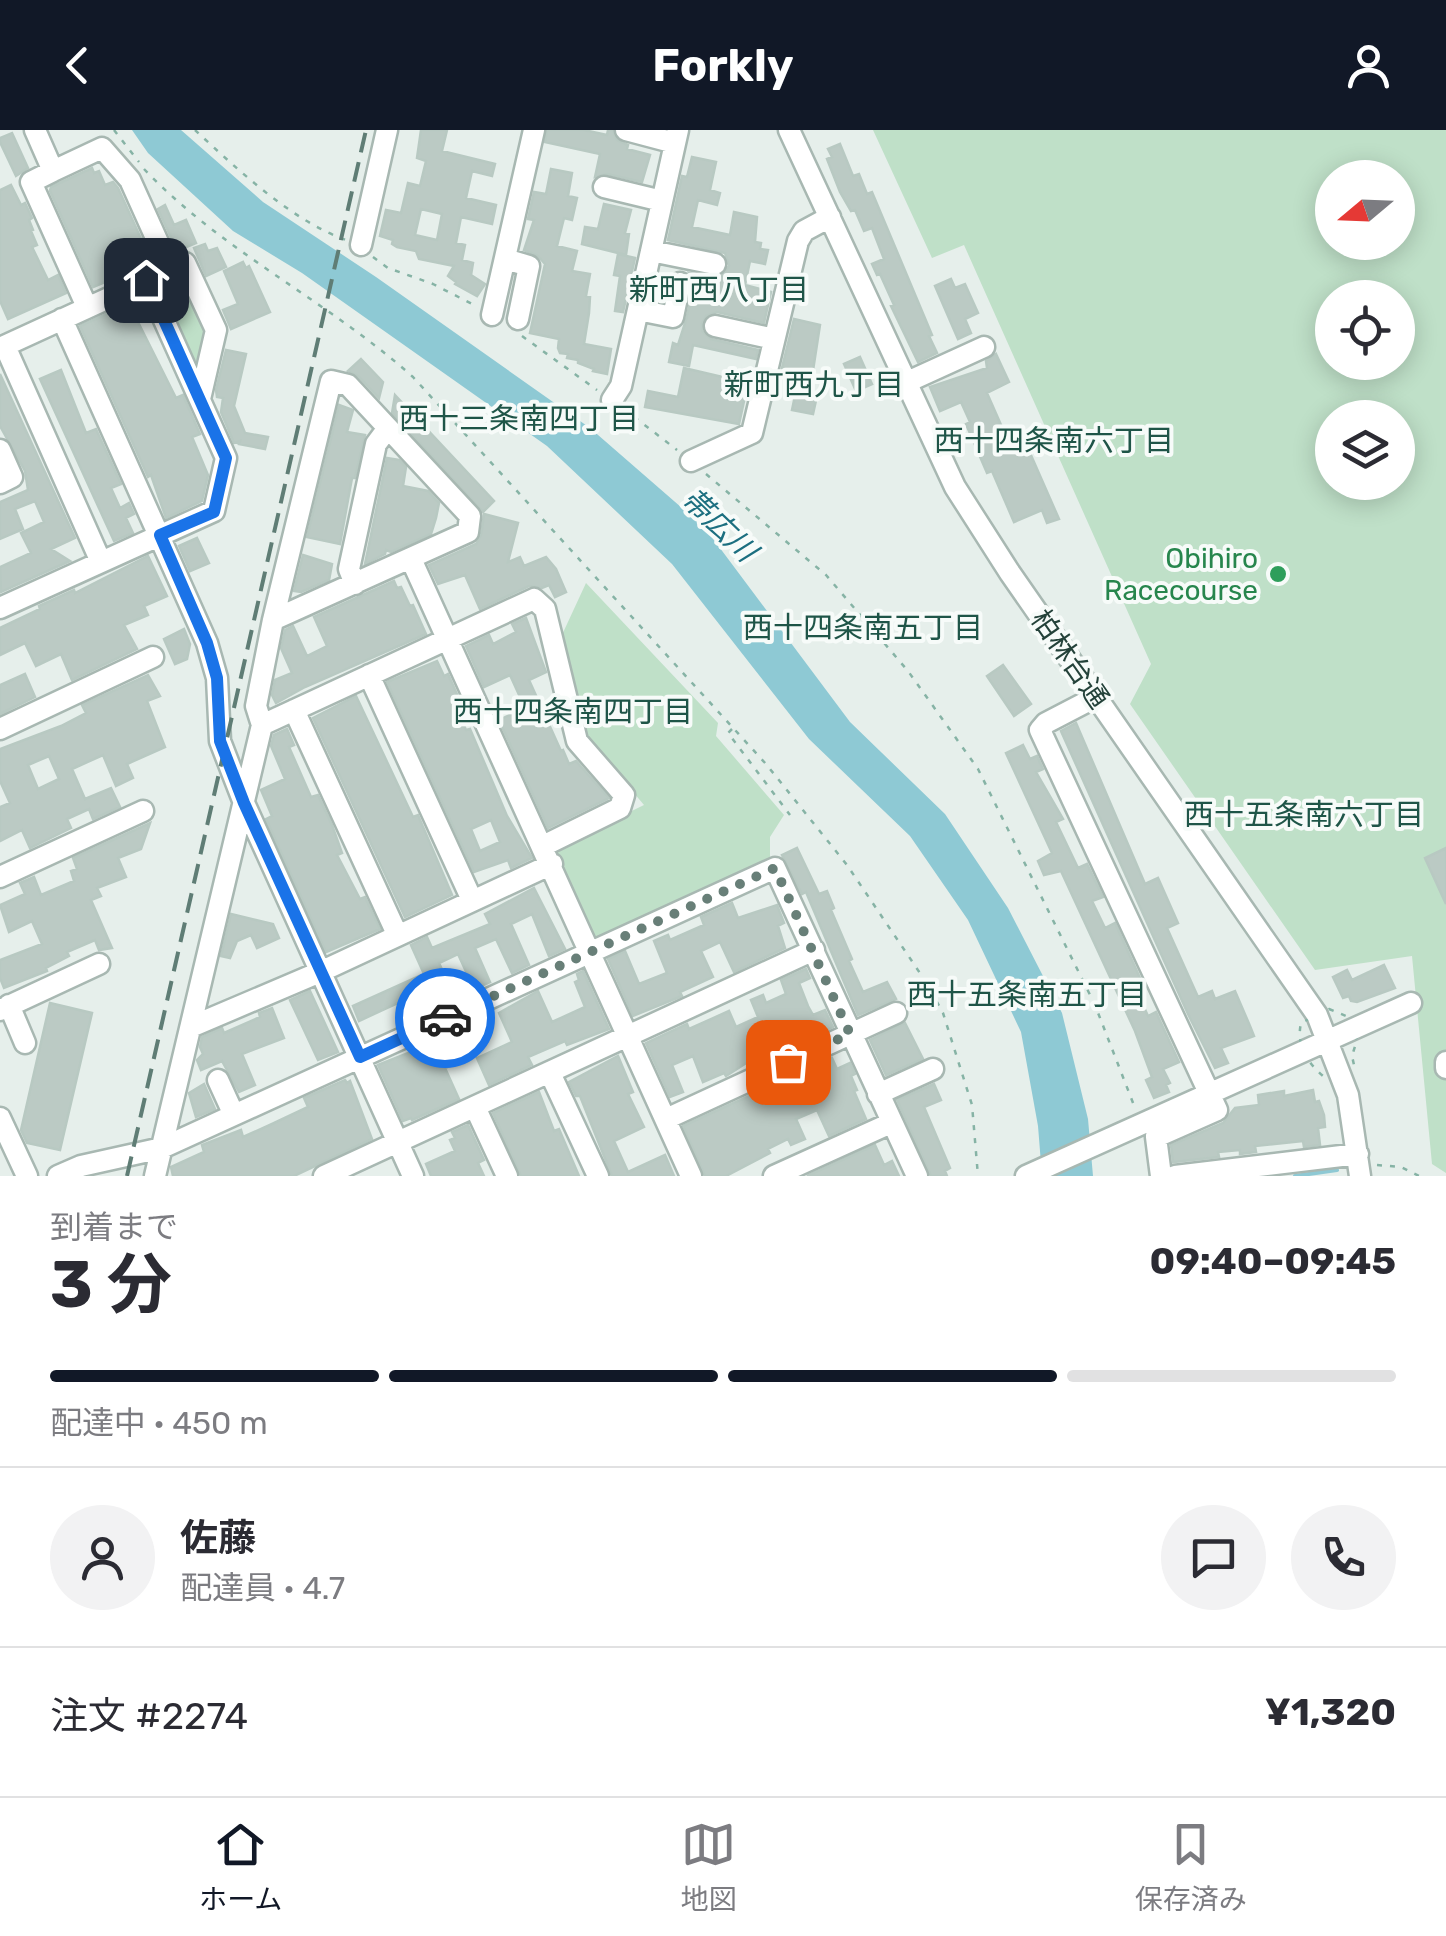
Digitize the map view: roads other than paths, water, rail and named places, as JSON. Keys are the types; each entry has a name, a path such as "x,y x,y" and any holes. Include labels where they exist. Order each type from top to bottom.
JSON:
{"street":[{"path":"34,130 53,171"},
{"path":"361,245 387,130"},
{"path":"492,315 534,130"},
{"path":"612,400 621,386 677,136 626,130"},
{"name":"柏林台通","path":"789,130 948,474 982,533 1318,1015 1348,1095 1363,1165"},
{"path":"88,308 30,182 53,171 102,148 130,180 170,269"},
{"path":"604,187 662,201"},
{"path":"691,461 752,433 798,241 804,231 830,218"},
{"path":"651,251 715,264"},
{"path":"505,259 530,266 520,328"},
{"path":"101,562 2,347 185,263 216,330 200,399"},
{"path":"0,608 214,512 226,458 146,280"},
{"path":"638,310 673,317 680,283"},
{"path":"62,320 207,643 217,678 220,741 244,803 414,1176"},
{"path":"716,326 774,340"},
{"path":"905,383 984,346"},
{"path":"155,1176 262,724 256,706 273,620 331,381 348,385 470,516 468,532 273,620"},
{"path":"355,584 349,570 376,444 388,428"},
{"path":"0,450 12,477 0,483"},
{"path":"411,558 691,1176"},
{"path":"193,1026 320,972 472,900 620,808 624,794 577,741 545,609 534,599 262,724"},
{"path":"0,729 153,658"},
{"path":"368,675 472,900"},
{"path":"1096,697 1040,730 1217,1110 1156,1137 1161,1176"},
{"path":"294,710 397,934"},
{"path":"0,877 143,810"},
{"path":"58,1176 81,1166 162,1148 775,868 917,1176"},
{"path":"324,1176 814,950"},
{"path":"25,1043 4,1008 100,964"},
{"path":"1026,1176 1133,1122 1411,1003"},
{"path":"666,1120 896,1013"},
{"path":"878,1094 934,1069"},
{"path":"550,1073 598,1176"},
{"path":"218,1080 234,1115"},
{"path":"475,1107 507,1176"},
{"path":"0,1118 26,1176"},
{"path":"774,1176 891,1122"},
{"path":"1175,1176 1363,1165"}],"water":[{"path":"132,130 181,130 263,202 590,428 705,528 850,722 945,814 1008,908 1062,1013 1088,1119 1093,1176 1042,1176 1038,1126 1021,1032 968,920 910,836 809,739 672,564 547,446 302,273 233,231 148,153"}],"waterway":[{"path":"1295,1176 1337,1170"}],"railway":[{"path":"127,1176 366,130"}],"place":[{"name":"Obihiro Racecourse","path":"1278,574"}],"district":[{"name":"新町西八丁目","path":"719,290"},
{"name":"新町西九丁目","path":"814,385"},
{"name":"西十三条南四丁目","path":"519,419"},
{"name":"西十四条南六丁目","path":"1054,441"},
{"name":"西十四条南五丁目","path":"863,628"},
{"name":"西十四条南四丁目","path":"573,712"},
{"name":"西十五条南六丁目","path":"1304,815"},
{"name":"西十五条南五丁目","path":"1027,995"}],"water label":[{"name":"帯広川","path":"719,525"}]}
